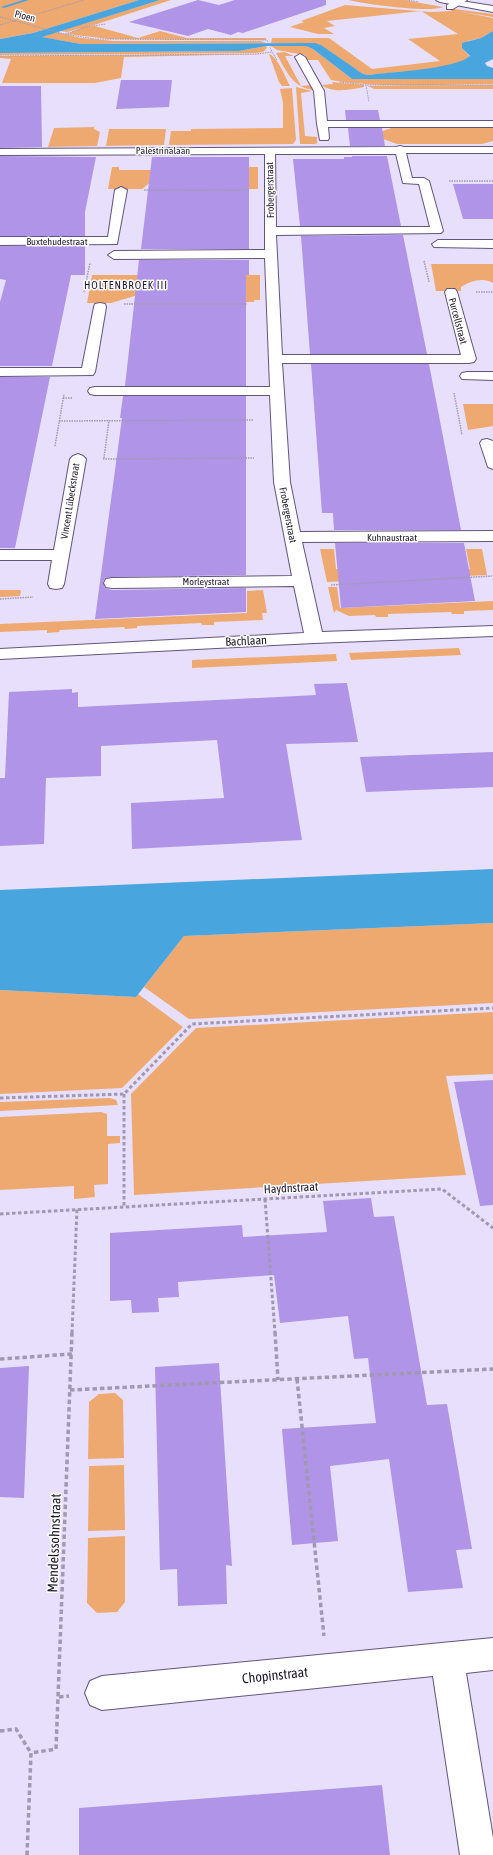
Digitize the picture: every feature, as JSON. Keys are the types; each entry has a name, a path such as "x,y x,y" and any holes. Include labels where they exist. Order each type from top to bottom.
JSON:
{"street":[{"path":"440,0 493,9"},
{"path":"472,0 493,3"},
{"path":"300,57 319,91 326,149"},
{"path":"322,124 493,124"},
{"name":"Palestrinalaan","path":"0,152 326,149 493,150"},
{"name":"Frobergerstraat","path":"270,150 268,190 272,254 272,304 282,482 301,584 314,638"},
{"path":"400,150 407,182 424,181"},
{"path":"428,150 431,163"},
{"name":"Frobergerstraat","path":"271,231 437,231 424,181"},
{"name":"Buxtehudestraat","path":"0,241 113,241 121,190"},
{"path":"438,244 493,244"},
{"path":"114,255 272,254"},
{"name":"Purcellstraat","path":"447,359 469,359 451,292"},
{"path":"0,372 88,372 100,307"},
{"path":"275,359 447,359"},
{"path":"467,376 493,376"},
{"path":"95,390 277,391"},
{"path":"487,442 493,464"},
{"name":"Vincent Lübeckstraat","path":"56,584 78,459"},
{"name":"Kuhnaustraat","path":"292,537 493,536"},
{"path":"0,555 62,555"},
{"name":"Morleystraat","path":"112,583 201,581 301,584"},
{"name":"Bachlaan","path":"0,654 314,638 493,631"},
{"name":"Chopinstraat","path":"102,1693 493,1654"},
{"path":"447,1658 478,1855"}],"path":[{"path":"0,25 84,0"},
{"name":"Pioen","path":"0,17 64,34"},
{"path":"64,34 86,27 106,24"},
{"path":"64,34 114,40 268,41 272,52 280,64"},
{"path":"0,56 256,54 272,52"},
{"path":"313,80 366,85 493,85"},
{"path":"366,85 369,104"},
{"path":"424,181 493,181"},
{"path":"121,190 268,190"},
{"name":"Purcellstraat","path":"417,231 431,292 451,292"},
{"path":"94,241 82,307 129,304 272,304"},
{"path":"447,359 464,443 487,442"},
{"name":"Vincent Lübeckstraat","path":"68,372 52,459 78,459"},
{"path":"104,459 109,420"},
{"path":"59,421 278,420"},
{"path":"78,459 280,458"},
{"path":"301,584 493,576"},
{"path":"0,1098 124,1094 192,1024 493,1008"},
{"path":"124,1094 124,1207"},
{"name":"Haydnstraat","path":"0,1214 442,1189 493,1228"},
{"path":"265,1199 278,1380"},
{"name":"Mendelssohnstraat","path":"31,1752 56,1750 77,1209"},
{"path":"0,1359 72,1354"},
{"path":"70,1390 493,1370"},
{"path":"297,1380 327,1670"},
{"path":"0,1731 16,1729 31,1752 27,1855"}],"shaded area":[{"path":"0,0 139,0 33,33 0,39"},
{"path":"160,0 171,0 88,27 95,26 138,38 160,31 187,38 266,38 266,40 109,39 67,34 81,28 67,32 60,31"},
{"path":"348,0 404,0 443,7 436,9 425,9 382,6"},
{"path":"345,5 420,11 327,21 335,26 324,28 334,34 318,34 290,27 304,22 301,21"},
{"path":"454,9 493,14 493,17 457,11 493,18 493,31 481,38 462,44 462,48 470,57 451,65 437,68 368,75 363,74 319,44 271,43 272,38 329,38 372,69 440,61 408,39 458,34 421,11 430,12 453,11 450,11"},
{"path":"56,32 81,38 114,41 261,41 266,43 81,44 41,37"},
{"path":"304,45 313,49 352,79 493,79 493,84 391,85 351,83 331,80 318,60 307,60 305,55 277,50 271,46"},
{"path":"266,46 267,48 263,52 256,53 0,55 0,53 239,51"},
{"path":"284,52 294,56 285,56 301,86 294,81 286,71 276,53"},
{"path":"268,54 124,57 121,78 95,83 2,83 11,59 0,58 0,56"},
{"path":"269,54 278,63 290,86 282,86 279,82"},
{"path":"332,82 364,85 364,87 349,90 337,90 326,88 322,85 333,84"},
{"path":"311,85 312,90 305,88 301,86"},
{"path":"493,85 493,89 374,89 368,86"},
{"path":"296,87 312,91 301,93 305,136 317,137 317,143 315,144 300,144"},
{"path":"292,88 296,140 293,144 169,145 171,131 191,131 191,129 283,128 283,103 280,89"},
{"path":"94,127 94,129 100,132 97,146 48,147 54,128"},
{"path":"355,127 369,127 380,132 394,127 493,127 493,141 482,144 397,144 355,129"},
{"path":"109,129 166,129 164,145 106,146"},
{"path":"112,167 119,167 119,170 248,170 249,167 258,167 258,189 170,189 151,182 142,189 108,189"},
{"path":"431,264 493,264 493,283 485,280 477,280 461,287 461,291 436,291"},
{"path":"92,275 260,275 260,300 254,300 254,302 134,303 138,295 111,303 87,303"},
{"path":"463,404 493,404 493,426 468,430"},
{"path":"320,549 334,549 336,569 470,569 466,549 482,549 487,575 327,582"},
{"path":"328,587 337,587 340,608 493,601 493,610 464,611 464,614 452,614 451,612 388,614 388,617 376,617 375,615 349,616 336,610 334,613"},
{"path":"0,590 21,590 20,596 0,597"},
{"path":"263,590 267,613 262,613 263,620 214,622 214,625 202,625 201,623 137,626 137,628 125,629 124,627 60,630 59,632 47,633 47,630 0,632 0,624 247,613 247,591"},
{"path":"459,648 461,655 351,660 349,653"},
{"path":"336,654 337,661 192,668 192,660"},
{"path":"493,923 493,1003 189,1019 144,987 184,936"},
{"path":"0,990 136,997 138,994 183,1027 122,1088 0,1094"},
{"path":"493,1012 493,1074 446,1076 466,1175 134,1195 131,1094 196,1028"},
{"path":"110,1098 116,1100 118,1105 0,1111 0,1102"},
{"path":"101,1112 107,1114 107,1136 120,1136 120,1143 108,1144 108,1184 94,1185 95,1197 74,1199 74,1186 0,1190 0,1117"},
{"path":"115,1393 123,1400 124,1458 88,1459 89,1402 99,1394"},
{"path":"124,1465 125,1530 88,1531 89,1466"},
{"path":"125,1536 125,1602 117,1612 97,1613 87,1603 88,1538"}],"water":[{"path":"139,0 160,0 42,37 81,44 315,43 321,45 363,74 368,75 451,64 470,56 462,48 462,43 481,38 493,31 493,59 485,63 487,66 493,68 493,79 352,79 313,49 306,46 266,46 239,51 0,53 0,39 33,33"},
{"path":"493,869 493,923 184,936 136,997 0,990 0,890"}],"building":[{"path":"198,0 219,5 235,0 326,0 326,5 243,33 238,32 231,35 208,29 188,36 129,22"},
{"path":"121,80 172,80 169,107 116,109"},
{"path":"0,86 41,86 42,147 0,148"},
{"path":"345,110 378,110 380,120 346,120"},
{"path":"348,128 382,128 385,146 350,146"},
{"path":"0,156 96,157 85,212 85,236 0,236"},
{"path":"387,156 401,226 300,226 293,159 344,159 344,157"},
{"path":"152,157 249,157 249,249 141,249"},
{"path":"453,184 493,184 493,219 463,219"},
{"path":"403,235 427,354 310,354 301,236"},
{"path":"0,246 85,246 85,275 71,275 52,366 0,366 0,302 6,280 0,279"},
{"path":"139,260 249,260 249,275 246,275 246,386 125,386"},
{"path":"311,364 429,364 461,530 334,530 333,513 322,513"},
{"path":"0,377 50,377 15,548 0,548"},
{"path":"123,396 246,396 246,575 112,577 105,578 103,582 105,588 112,590 246,588 246,612 95,619 122,418 120,418"},
{"path":"335,543 464,543 475,601 341,608"},
{"path":"347,683 358,742 286,744 302,840 132,849 131,803 224,798 217,740 101,746 101,776 46,778 44,844 0,846 0,778 5,778 9,692 72,689 72,693 78,692 78,707 316,695 314,684"},
{"path":"493,752 493,787 366,792 360,757"},
{"path":"493,1080 493,1205 480,1206 454,1082"},
{"path":"371,1198 374,1217 394,1216 427,1405 447,1404 472,1549 456,1550 463,1588 408,1592 389,1459 330,1466 338,1541 292,1545 282,1429 376,1423 368,1358 354,1359 348,1316 280,1323 274,1275 178,1282 179,1297 158,1298 159,1312 132,1313 131,1300 110,1301 110,1233 242,1225 243,1237 327,1232 323,1201"},
{"path":"219,1363 232,1566 226,1565 227,1604 178,1606 177,1569 160,1570 155,1367"},
{"path":"29,1366 24,1498 0,1497 0,1368"},
{"path":"382,1785 390,1855 79,1855 79,1808"}],"waterway":[{"path":"3,7 27,0"}],"district":[{"name":"HOLTENBROEK III","path":"126,285"}]}
